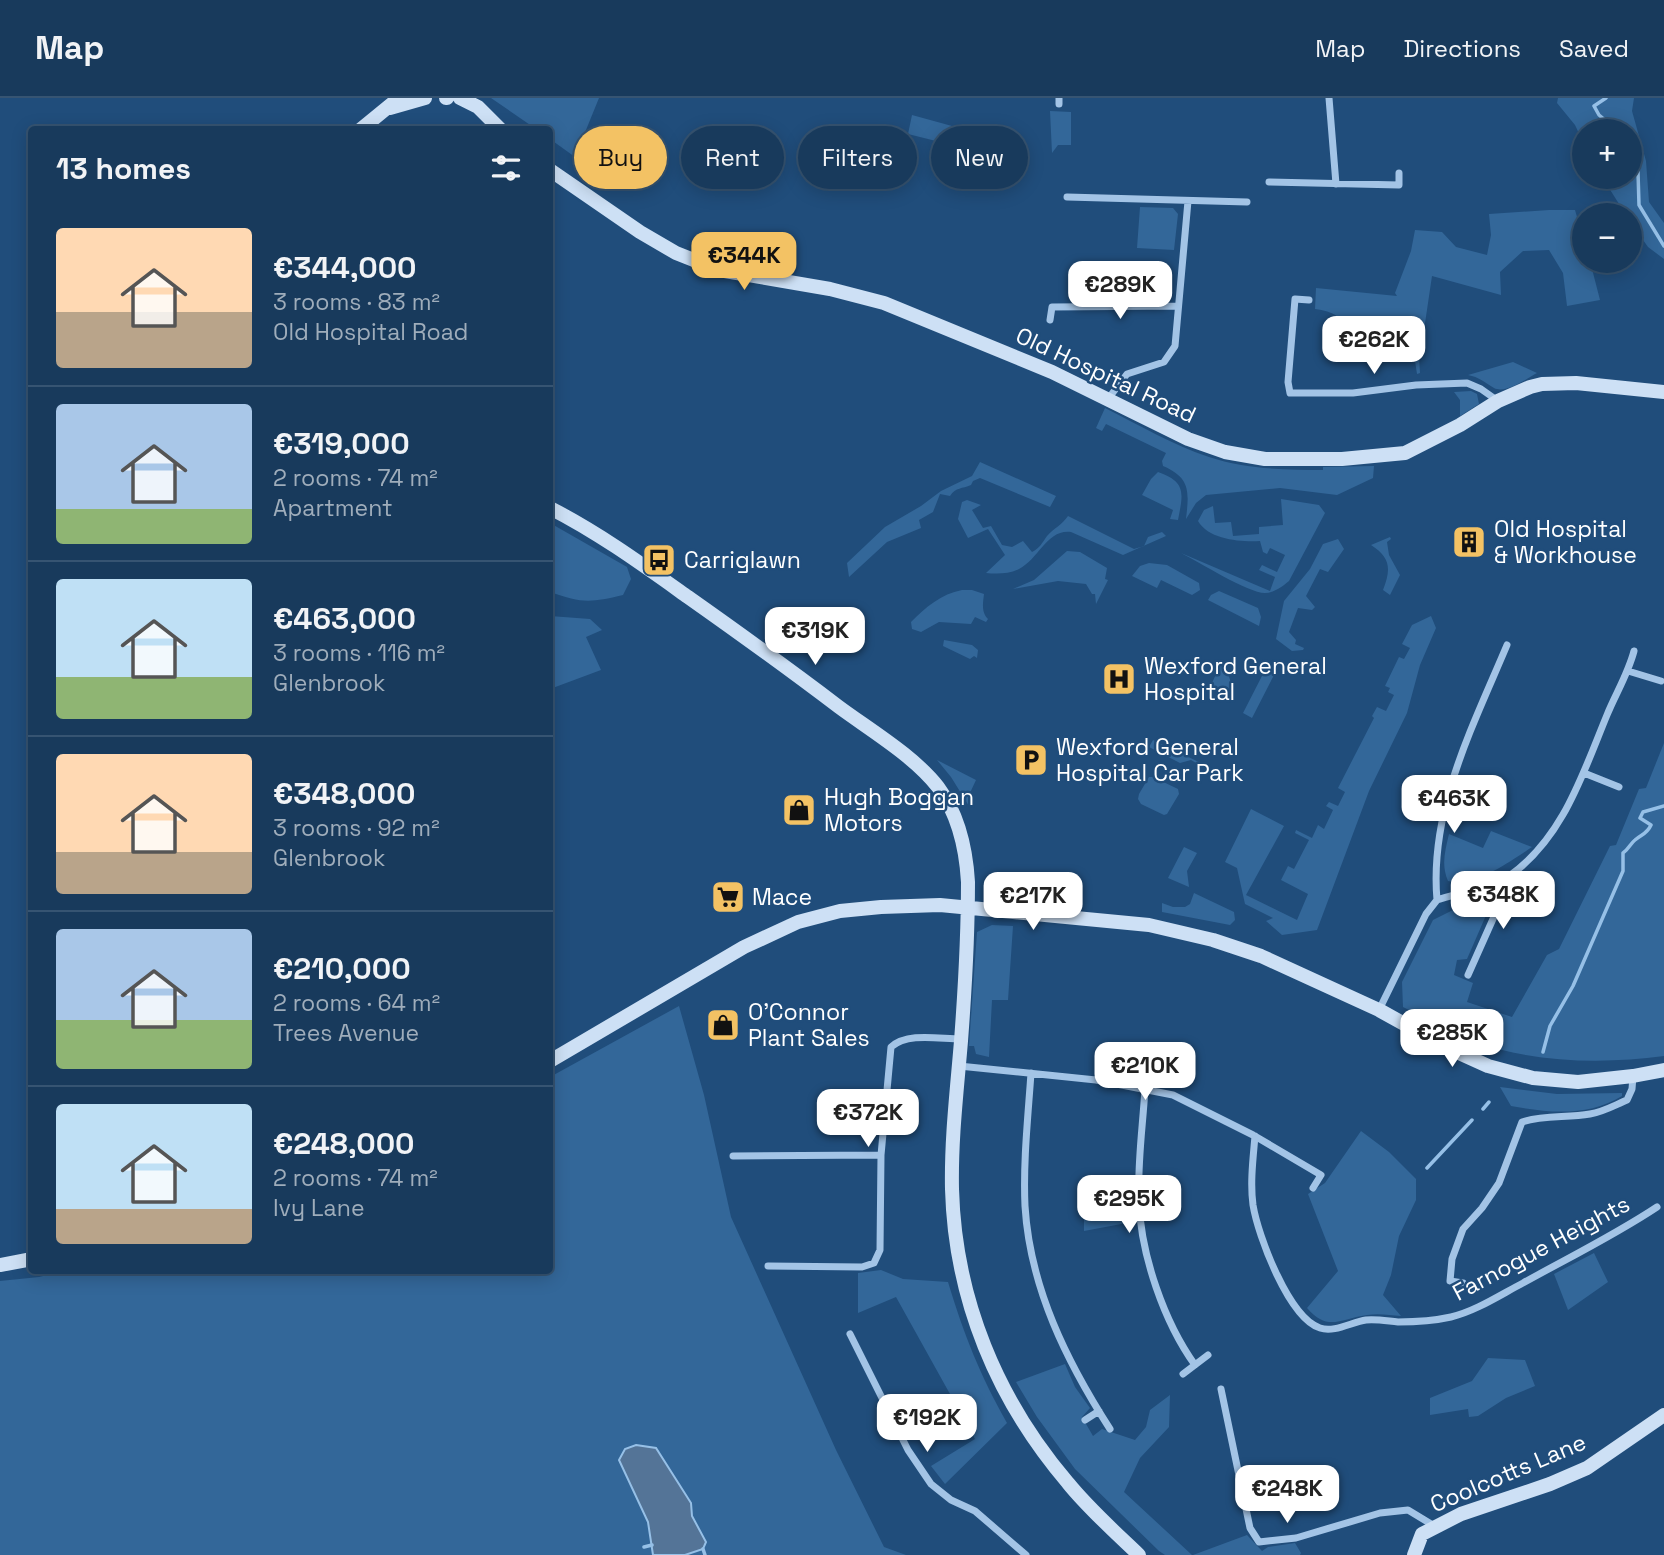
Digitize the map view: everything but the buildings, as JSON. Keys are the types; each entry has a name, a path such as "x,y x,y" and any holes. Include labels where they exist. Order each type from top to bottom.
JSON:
{"street":[{"path":"365,126 399,98"},
{"path":"386,109 425,98"},
{"path":"460,98 477,102 498,126"},
{"path":"1329,98 1336,184"},
{"name":"Old Hospital Road","path":"553,172 640,232 676,253 719,270 831,289 884,303 1028,362 1108,398 1188,439 1225,452 1265,459 1342,458 1405,453 1460,425 1498,401 1530,387 1552,383 1664,392"},
{"path":"1269,182 1399,186 1399,173"},
{"path":"1067,197 1247,202"},
{"path":"1108,398 1127,374 1164,362 1175,346 1188,201"},
{"path":"1308,300 1294,299 1287,382 1290,393 1353,393 1416,385 1467,383 1498,401"},
{"path":"1049,320 1052,307 1178,306"},
{"path":"553,510 615,544 795,674 909,760 948,803 967,857 968,907 952,1188 956,1246 967,1299 1009,1399 1047,1457 1092,1509 1139,1555"},
{"path":"1437,900 1437,847 1454,771 1507,646"},
{"path":"1379,1010 1426,914 1437,900 1507,878 1542,846 1554,831 1584,773 1634,651"},
{"path":"1628,671 1661,681"},
{"path":"1584,773 1619,787"},
{"path":"1468,975 1501,901 1507,878"},
{"path":"553,1059 744,947 799,922 840,912 881,907 940,905 1149,925 1213,940 1261,956 1379,1010 1446,1047 1488,1066 1533,1078 1578,1082 1664,1070"},
{"path":"768,1266 862,1267 874,1262 880,1250 881,1155 891,1047 899,1040 909,1038 961,1040"},
{"path":"959,1066 1094,1079 1173,1095 1255,1136 1321,1175 1313,1188"},
{"path":"1031,1073 1025,1205 1032,1256 1041,1290 1063,1348 1110,1429"},
{"path":"1463,1283 1450,1280 1452,1259 1463,1229 1499,1183 1522,1122 1534,1118 1594,1114 1613,1107 1627,1100 1632,1089 1633,1076"},
{"path":"1145,1088 1139,1202 1143,1237 1160,1298 1181,1344 1195,1365"},
{"name":"Farnogue Heights","path":"1255,1136 1252,1193 1263,1239 1278,1278 1290,1299 1310,1323 1321,1329 1364,1321 1421,1322 1453,1317 1558,1264 1657,1207"},
{"path":"733,1156 881,1155"},
{"path":"0,1265 28,1260"},
{"path":"850,1334 908,1450 931,1483 951,1500 975,1511 1026,1555"},
{"path":"1182,1374 1208,1355"},
{"path":"1221,1389 1250,1528 1259,1542 1296,1538 1380,1513 1408,1510 1437,1527"},
{"path":"1085,1420 1099,1411"},
{"name":"Coolcotts Lane","path":"1414,1555 1422,1534 1461,1514 1550,1484 1587,1468 1664,1415"}],"shaded area":[{"path":"491,98 599,98 588,126 574,126 574,156 553,141 553,126 532,126"},
{"path":"1558,98 1634,98 1632,111 1634,119 1572,119 1572,121 1557,103"},
{"path":"1050,111 1071,112 1071,145 1058,145 1052,153"},
{"path":"912,115 952,126 931,126 931,140 917,136 917,126 910,126"},
{"path":"1642,147 1646,161 1649,202 1664,223 1664,259 1648,247 1642,238 1642,203 1618,203 1610,189 1642,189"},
{"path":"1140,207 1173,208 1178,214 1174,250 1137,248"},
{"path":"1572,210 1572,273 1593,273 1600,300 1567,306 1563,273 1549,250 1523,251 1500,272 1501,295 1432,276 1424,330 1417,322 1420,373 1417,374 1412,341 1403,328 1352,334 1337,316 1315,309 1316,288 1397,296 1395,293 1411,251 1415,230 1442,232 1456,247 1487,255 1491,235 1489,214"},
{"path":"1513,362 1537,373 1504,389 1494,388 1468,375"},
{"path":"1471,391 1477,394 1479,404 1460,416 1460,400 1454,392"},
{"path":"1105,408 1182,447 1223,461 1294,470 1374,466 1373,478 1337,495 1280,488 1206,495 1196,503 1186,519 1186,487 1179,476 1163,466 1166,453 1106,424 1102,431 1096,428"},
{"path":"980,462 1056,496 1050,507 980,478 950,496 940,494 933,512 919,520 921,528 887,542 849,577 847,563 885,527 941,491 972,476"},
{"path":"1158,472 1174,480 1181,490 1178,520 1170,519 1173,510 1142,495"},
{"path":"1281,499 1319,505 1325,513 1289,581 1278,589 1265,593 1257,592 1181,553 1270,591 1275,577 1259,570 1262,565 1277,572 1285,555 1270,548 1267,554 1263,552 1260,541 1217,536 1198,521 1204,510 1213,506 1215,523 1231,522 1233,536 1259,534 1259,527 1283,525"},
{"path":"967,500 981,505 972,510 983,528 991,526 1002,545 1012,547 1023,541 1032,552 1068,516 1134,549 1142,547 1123,555 1071,532 1063,532 1049,540 1019,569 986,573 1005,555 988,529 968,538 958,519 962,502"},
{"path":"553,525 627,567 631,579 623,595 586,601 553,593"},
{"path":"1162,532 1166,536 1144,546 1148,537"},
{"path":"1390,537 1387,542 1389,555 1400,575 1390,595 1383,590 1388,570 1386,559 1371,545"},
{"path":"1338,539 1344,549 1328,572 1320,569 1306,596 1315,607 1312,610 1298,608 1289,632 1296,640 1295,644 1304,648 1292,651 1276,639 1284,601 1310,569 1323,544"},
{"path":"1067,551 1080,552 1107,568 1105,579 1108,580 1096,604 1095,594 1092,594 1086,584 1058,581 1013,589 1034,580"},
{"path":"1149,563 1167,565 1199,583 1200,590 1192,595 1161,580 1157,588 1132,576 1140,566"},
{"path":"962,590 984,594 983,610 988,619 986,622 975,617 971,624 939,622 921,632 912,629 911,622 928,606"},
{"path":"1219,591 1258,608 1261,617 1259,626 1208,600"},
{"path":"553,616 590,619 602,630 586,637 601,670 553,688"},
{"path":"1431,616 1436,628 1420,665 1407,713 1369,791 1317,930 1282,935 1266,921 1273,918 1245,904 1237,868 1225,862 1251,809 1284,826 1246,895 1297,920 1308,894 1281,880 1288,866 1294,869 1309,840 1295,833 1296,830 1312,838 1318,825 1324,829 1333,810 1326,806 1329,802 1338,806 1345,792 1338,788 1374,718 1372,716 1377,707 1386,711 1394,695 1388,692 1390,688 1385,686 1399,657 1404,659 1410,648 1402,644 1412,625"},
{"path":"944,640 972,645 978,650 977,658 974,656 970,659 943,646"},
{"path":"1213,663 1225,664 1232,695 1211,685 1218,670 1212,666"},
{"path":"1268,672 1274,675 1252,718 1243,713 1263,674"},
{"path":"1153,740 1203,764 1201,766 1191,760 1180,763 1149,747"},
{"path":"1664,743 1664,1056 1583,1060 1522,1054 1477,1042 1403,1007 1402,982 1433,920 1491,891 1494,897 1467,959 1457,960 1454,975 1473,983 1467,1002 1512,1017 1547,955 1559,949 1610,846 1616,845 1639,789 1646,788"},
{"path":"937,760 976,780 969,795 969,806 951,777"},
{"path":"1149,777 1178,789 1179,794 1167,814 1141,804 1138,799"},
{"path":"1491,831 1532,847 1480,877 1469,881 1448,881 1444,864 1449,834 1483,848"},
{"path":"1184,847 1197,853 1187,871 1189,887 1168,878"},
{"path":"1194,893 1234,912 1235,920 1230,925 1162,912 1162,903 1185,907 1190,904"},
{"path":"992,925 1013,926 1008,1000 992,1000 989,1057 976,1054 974,1046 969,1046 977,932"},
{"path":"679,1006 704,1095 731,1217 836,1450 884,1547 906,1555 0,1555 0,1281 51,1274 553,1274 553,1075"},
{"path":"1500,1087 1557,1094 1622,1093 1622,1096 1609,1103 1582,1110 1540,1110 1511,1106"},
{"path":"1361,1131 1389,1152 1416,1179 1416,1200 1399,1236 1391,1275 1383,1295 1401,1316 1371,1314 1328,1322 1321,1320 1307,1308 1338,1271 1308,1194 1325,1183"},
{"path":"1084,1193 1131,1193 1132,1222 1084,1231"},
{"path":"1594,1253 1608,1282 1568,1310 1554,1274"},
{"path":"881,1270 903,1279 948,1282 973,1354 1007,1423 945,1484 931,1466 975,1439 896,1297 858,1313 858,1273"},
{"path":"1488,1358 1525,1360 1535,1386 1506,1398 1478,1416 1469,1417 1468,1409 1430,1415 1430,1398 1472,1381"},
{"path":"1065,1364 1075,1387 1090,1408 1082,1417 1093,1436 1102,1429 1135,1440 1146,1427 1150,1410 1170,1395 1169,1427 1140,1458 1124,1492 1192,1555 1165,1555 1159,1551 1075,1469 1037,1417 1016,1382"},
{"path":"636,1445 656,1448 691,1503 692,1516 706,1542 703,1549 685,1555 653,1555 648,1522 619,1460 625,1449"},
{"path":"1247,1535 1262,1551 1268,1547 1295,1543 1301,1553 1193,1555"}],"waterway":[{"path":"1604,119 1594,106 1606,98"},
{"path":"1639,189 1639,205 1664,246"},
{"path":"1543,1052 1550,1026 1573,986 1623,871 1623,853 1651,825 1640,818 1643,812 1664,806"},
{"path":"1483,1109 1489,1102"},
{"path":"1427,1168 1472,1120"},
{"path":"644,1547 652,1545"},
{"path":"703,1549 705,1555"}],"place":[{"name":"Old Hospital & Workhouse","path":"1469,542"},
{"name":"Carriglawn","path":"659,560"},
{"name":"Wexford General Hospital","path":"1119,679"},
{"name":"Wexford General Hospital Car Park","path":"1031,760"},
{"name":"Hugh Boggan Motors","path":"799,810"},
{"name":"Mace","path":"728,897"},
{"name":"O'Connor Plant Sales","path":"723,1025"}]}
